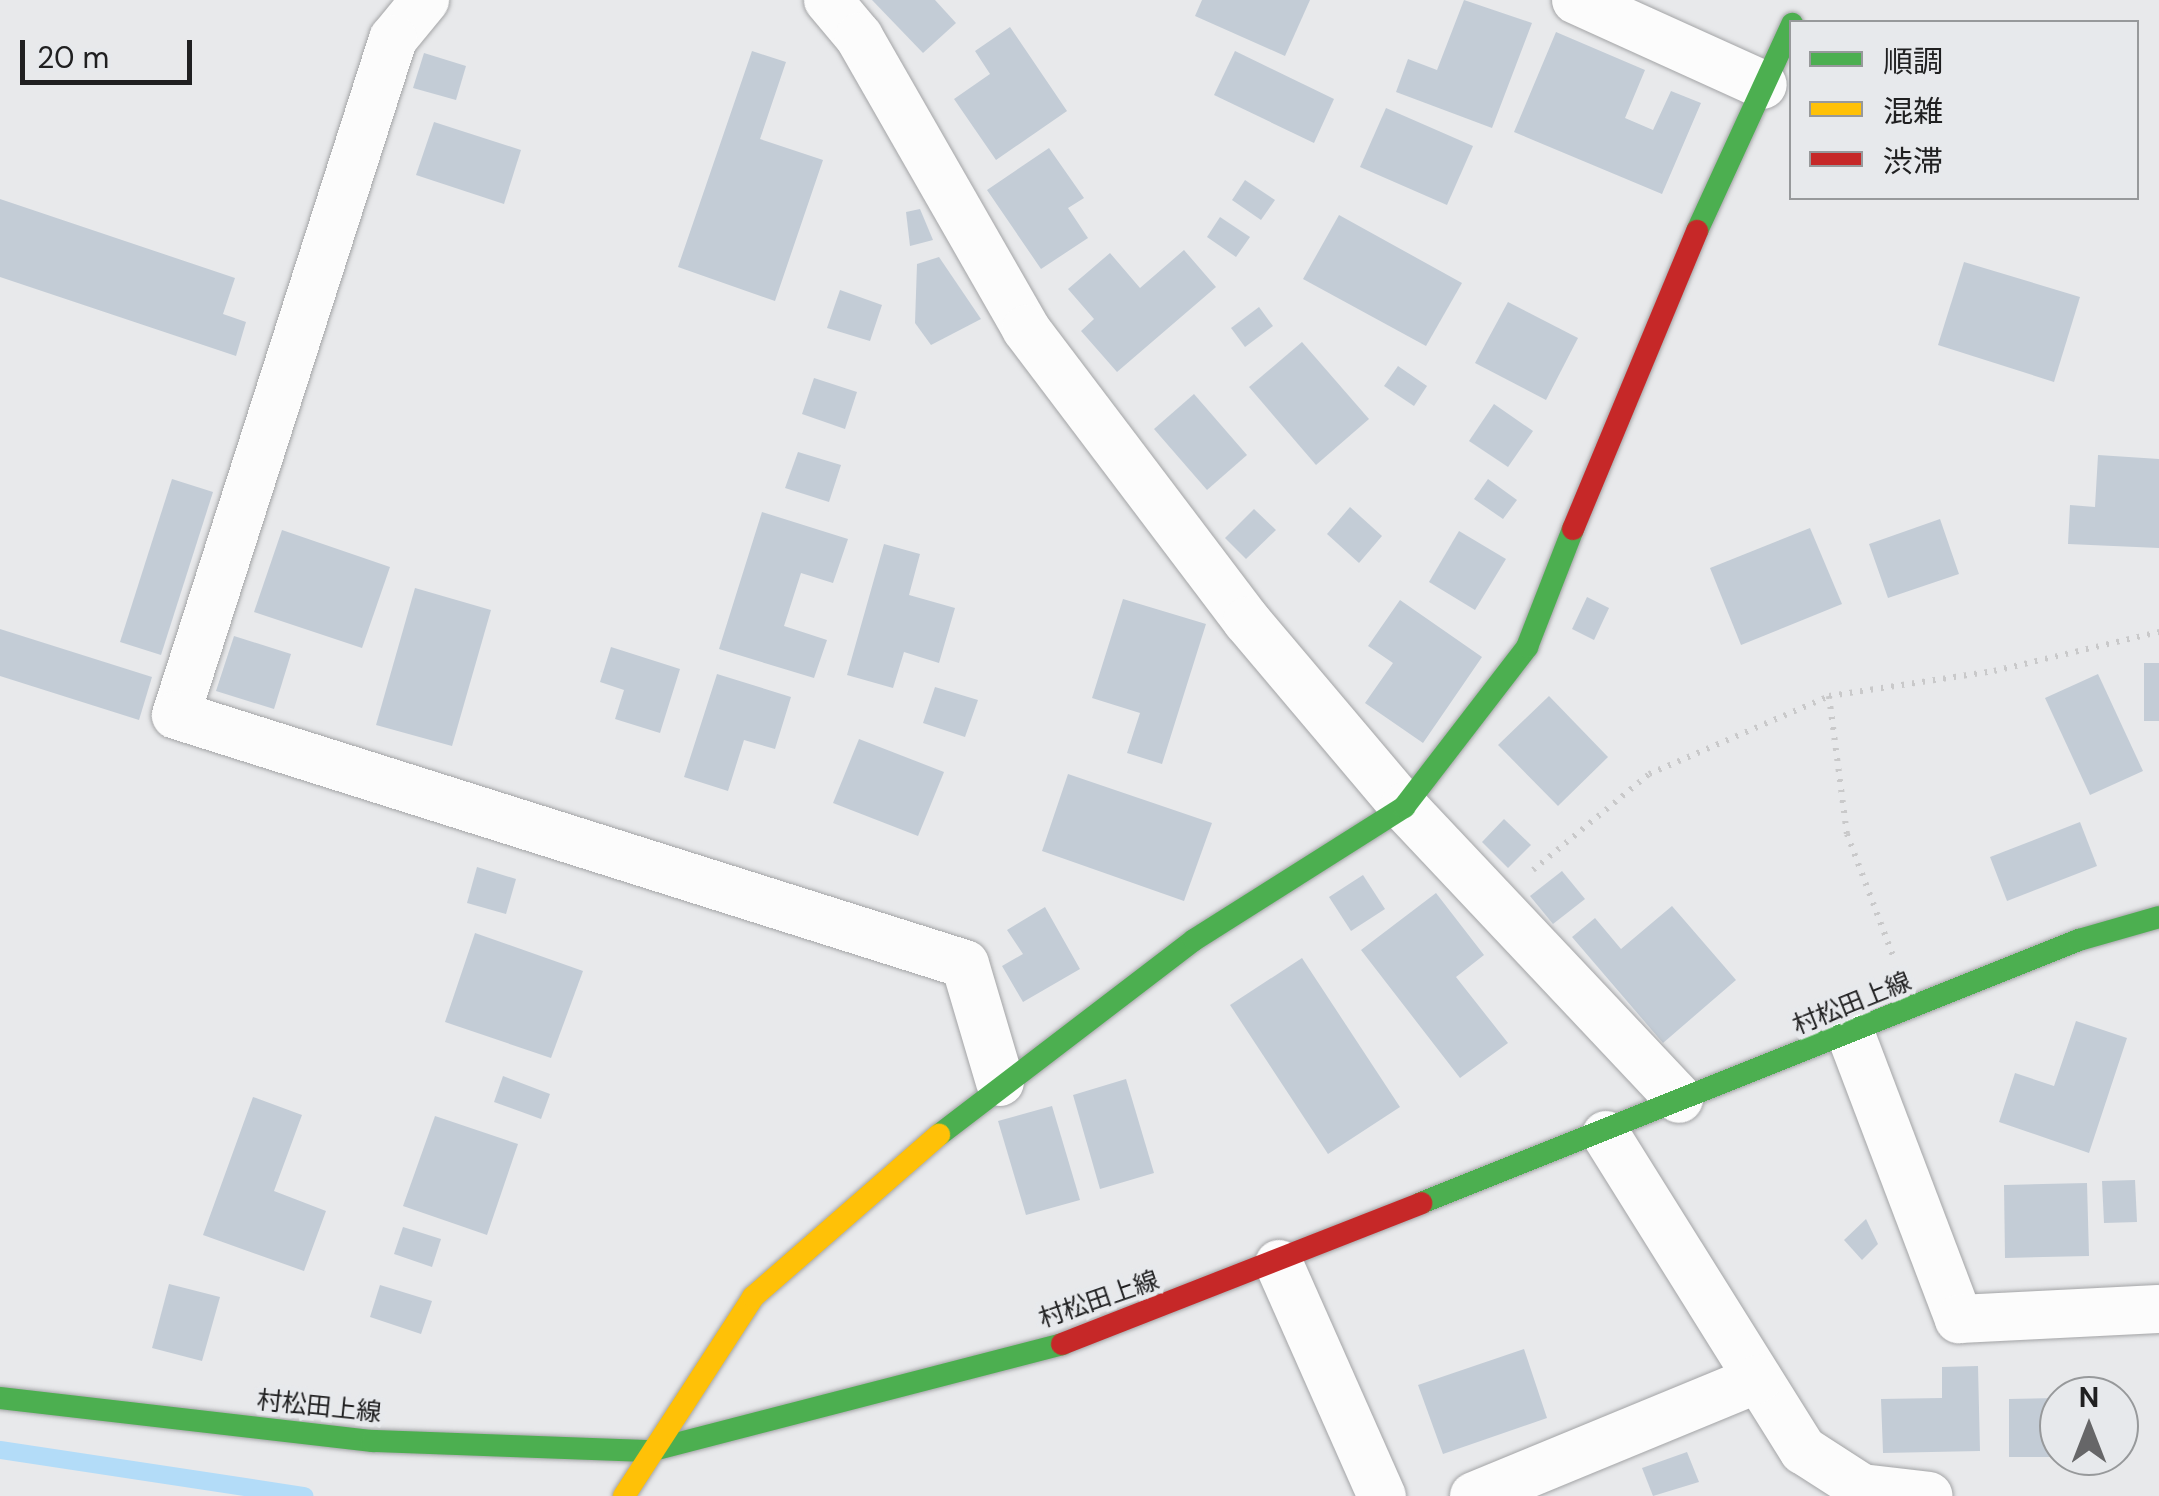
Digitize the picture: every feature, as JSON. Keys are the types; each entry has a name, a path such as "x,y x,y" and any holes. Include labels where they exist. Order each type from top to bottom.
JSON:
{"main road":[{"path":"624,1496 649,1450 752,1297 1000,1082 1194,940 1404,807 1527,648 1649,334 1789,29"},
{"name":"村松田上線","path":"0,1398 373,1441 649,1450 1070,1342 1606,1135 1679,1099 1851,1035 2080,940 2159,917"}],"street":[{"path":"425,0 394,39 176,714 965,964 1000,1082"},
{"path":"828,0 869,54 1026,329 1248,620 1404,807 1679,1099"},
{"path":"1576,0 1763,85"},
{"path":"1851,1035 1959,1319 2159,1309"},
{"path":"1606,1135 1804,1450 1862,1488 1929,1496"},
{"path":"1279,1264 1382,1496"},
{"path":"1474,1496 1758,1378"}],"path":[{"path":"1496,906 1572,832 1649,774 1829,696 1994,672 2159,632"},
{"path":"1829,696 1847,834 1913,1009"}],"building":[{"path":"872,0 935,0 956,23 923,53"},
{"path":"1202,0 1310,0 1285,56 1195,16"},
{"path":"1464,0 1532,23 1492,128 1396,92 1408,59 1437,70"},
{"path":"1010,27 1067,111 996,160 954,99 990,74 975,51"},
{"path":"1556,32 1645,70 1625,118 1653,130 1671,91 1701,103 1662,194 1514,132"},
{"path":"752,51 786,62 760,139 823,160 775,301 678,267"},
{"path":"1235,51 1334,99 1314,143 1214,95"},
{"path":"424,53 466,66 456,100 413,88"},
{"path":"1386,108 1473,146 1447,205 1360,167"},
{"path":"434,122 521,150 504,204 416,175"},
{"path":"1049,148 1084,198 1068,208 1088,238 1041,269 987,190"},
{"path":"1245,180 1275,200 1261,220 1232,200"},
{"path":"0,199 235,278 223,314 246,322 236,356 0,277"},
{"path":"920,209 933,240 910,246 906,212"},
{"path":"1339,215 1462,283 1426,346 1303,279"},
{"path":"1220,217 1250,237 1236,257 1207,237"},
{"path":"1184,250 1216,287 1117,372 1081,331 1094,319 1068,289 1110,253 1140,288"},
{"path":"939,257 981,319 931,345 915,323 917,264"},
{"path":"1964,262 2080,297 2054,382 1938,345"},
{"path":"840,290 882,305 870,341 827,328"},
{"path":"1508,302 1578,338 1546,400 1475,363"},
{"path":"1259,307 1273,326 1245,347 1231,328"},
{"path":"1302,342 1369,419 1316,465 1249,387"},
{"path":"1398,366 1427,386 1414,406 1384,386"},
{"path":"814,378 857,392 845,429 802,414"},
{"path":"1194,394 1247,455 1207,490 1154,429"},
{"path":"1494,404 1533,431 1508,467 1469,441"},
{"path":"798,452 841,465 829,502 785,488"},
{"path":"2098,455 2159,459 2159,548 2068,544 2070,505 2095,507"},
{"path":"172,479 213,492 161,655 120,642"},
{"path":"1488,479 1517,500 1503,519 1474,499"},
{"path":"1350,507 1382,536 1359,563 1327,534"},
{"path":"1254,509 1276,530 1246,559 1225,538"},
{"path":"762,512 848,539 833,583 801,573 784,626 827,640 814,678 719,649"},
{"path":"1940,519 1959,574 1888,598 1869,544"},
{"path":"1810,528 1842,604 1741,645 1710,568"},
{"path":"282,530 390,567 362,648 254,612"},
{"path":"1459,531 1506,559 1475,610 1429,582"},
{"path":"884,544 920,554 909,595 955,608 939,663 904,652 893,688 847,675"},
{"path":"415,588 491,610 452,746 376,725"},
{"path":"1587,597 1609,608 1594,640 1572,629"},
{"path":"1123,599 1206,624 1162,764 1127,753 1140,713 1092,698"},
{"path":"1400,600 1482,657 1423,743 1365,703 1393,663 1368,646"},
{"path":"0,629 152,677 139,720 0,676"},
{"path":"234,636 291,654 274,709 216,691"},
{"path":"611,647 680,669 660,733 615,719 624,690 600,682"},
{"path":"2144,663 2159,663 2159,721 2144,721"},
{"path":"717,674 791,697 775,749 744,740 728,791 684,777"},
{"path":"2098,674 2143,771 2090,795 2045,698"},
{"path":"935,687 978,700 965,737 923,723"},
{"path":"1549,696 1608,757 1558,806 1498,745"},
{"path":"859,739 944,772 918,836 833,803"},
{"path":"1068,774 1212,823 1184,901 1042,851"},
{"path":"1504,819 1531,845 1508,868 1482,842"},
{"path":"2080,822 2097,866 2007,901 1990,857"},
{"path":"477,867 516,879 506,914 467,903"},
{"path":"1562,871 1585,899 1553,924 1530,896"},
{"path":"1363,875 1385,909 1351,931 1329,897"},
{"path":"1436,893 1484,955 1456,977 1508,1043 1460,1078 1361,950"},
{"path":"1672,906 1736,980 1663,1043 1572,937 1595,918 1621,949"},
{"path":"1045,907 1080,969 1023,1002 1002,966 1023,954 1007,930"},
{"path":"475,933 583,971 551,1058 445,1022"},
{"path":"1302,958 1400,1107 1328,1154 1230,1005"},
{"path":"2076,1021 2127,1038 2089,1153 1999,1122 2015,1073 2054,1086"},
{"path":"503,1076 550,1094 541,1119 494,1102"},
{"path":"1126,1079 1154,1173 1100,1189 1073,1095"},
{"path":"253,1097 302,1115 274,1191 326,1211 304,1271 203,1235"},
{"path":"1052,1106 1080,1200 1026,1215 998,1121"},
{"path":"435,1116 518,1144 487,1235 403,1206"},
{"path":"2135,1180 2137,1222 2104,1223 2102,1181"},
{"path":"2087,1183 2089,1256 2005,1258 2004,1185"},
{"path":"1866,1219 1878,1244 1862,1260 1844,1240"},
{"path":"403,1227 441,1239 432,1267 394,1254"},
{"path":"169,1284 220,1297 202,1361 152,1348"},
{"path":"380,1285 432,1301 421,1334 370,1317"},
{"path":"1524,1349 1547,1418 1443,1454 1418,1385"},
{"path":"1978,1366 1980,1451 1883,1453 1881,1399 1942,1398 1942,1367"},
{"path":"2039,1398 2039,1457 2009,1457 2009,1399"},
{"path":"1687,1452 1699,1482 1653,1496 1642,1468"}],"waterway":[{"path":"0,1450 305,1496"}],"traffic: fast":[{"path":"1697,231 1789,31"},
{"path":"939,1135 1194,940 1404,807 1527,647 1573,529"},
{"path":"1421,1203 2079,940 2159,917"},
{"path":"0,1398 373,1441 649,1451 1062,1344"}],"traffic: slow":[{"path":"624,1496 753,1297 939,1135"}],"traffic: jam":[{"path":"1573,529 1697,231"},
{"path":"1062,1344 1421,1203"}]}
